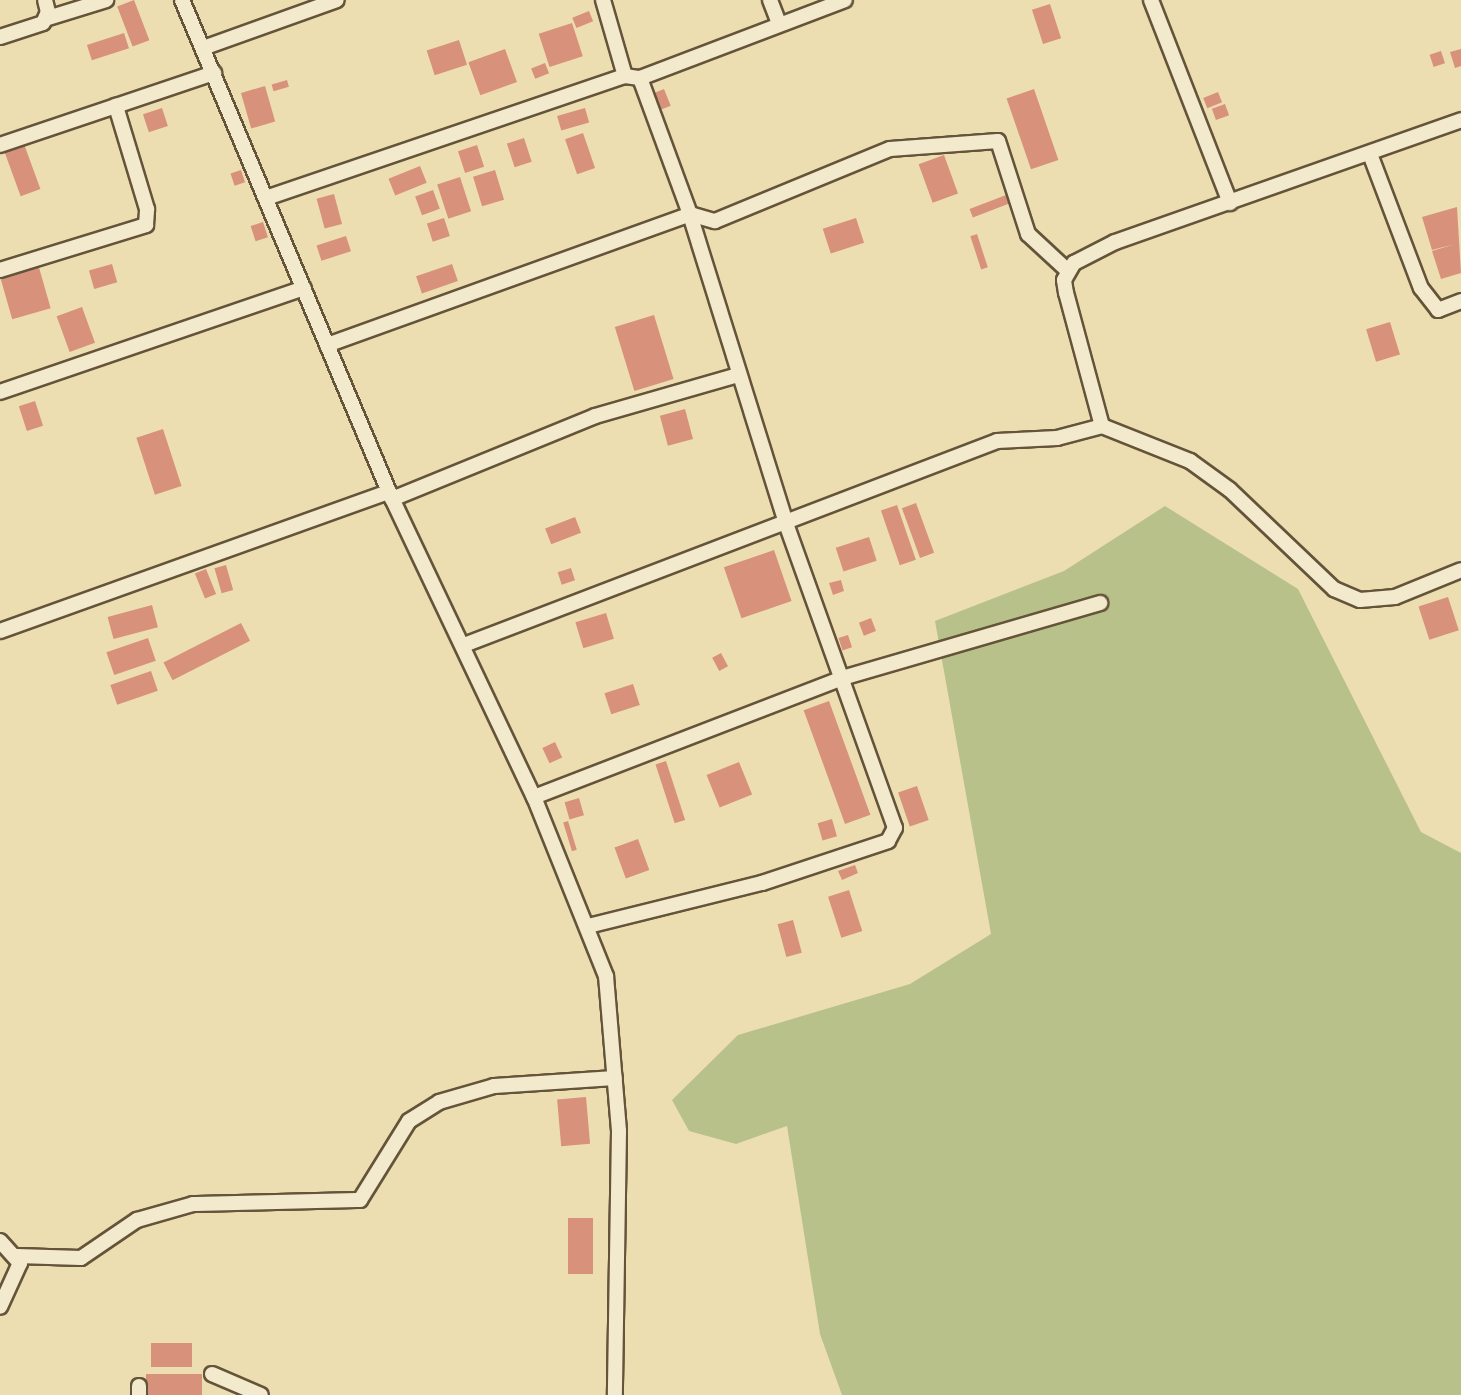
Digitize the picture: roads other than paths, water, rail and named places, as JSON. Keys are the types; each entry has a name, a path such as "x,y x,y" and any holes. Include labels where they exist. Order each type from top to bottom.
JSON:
{"street":[{"path":"45,0 48,18"},
{"path":"0,37 48,18 106,0"},
{"path":"182,0 391,496 534,797 606,976 615,1078 615,1395"},
{"path":"203,48 313,4 337,0"},
{"path":"588,926 762,883 888,841 895,828 786,523 690,214 632,77 603,0"},
{"path":"770,0 778,21"},
{"path":"266,198 632,77 778,21 845,0"},
{"path":"1152,0 1230,204"},
{"path":"0,145 214,73"},
{"path":"0,270 146,225 148,209 116,106"},
{"path":"1068,271 1115,242 1230,204 1461,120"},
{"path":"327,345 690,214 715,221 890,149 992,139 1002,150 1028,234 1068,271"},
{"path":"1370,154 1421,288 1438,310 1461,301"},
{"path":"1068,271 1066,293 1102,426"},
{"path":"0,392 303,288"},
{"path":"0,631 391,496 595,416 738,375"},
{"path":"464,645 997,441 1057,438 1102,426 1190,461 1230,490 1334,589 1360,600 1395,597 1461,570"},
{"path":"534,797 842,678 1100,603"},
{"path":"0,1241 17,1256 81,1258 137,1220 193,1204 360,1200 409,1121 439,1102 494,1086 615,1078"},
{"path":"0,1307 16,1275 17,1256"},
{"path":"212,1374 261,1395"}]}
